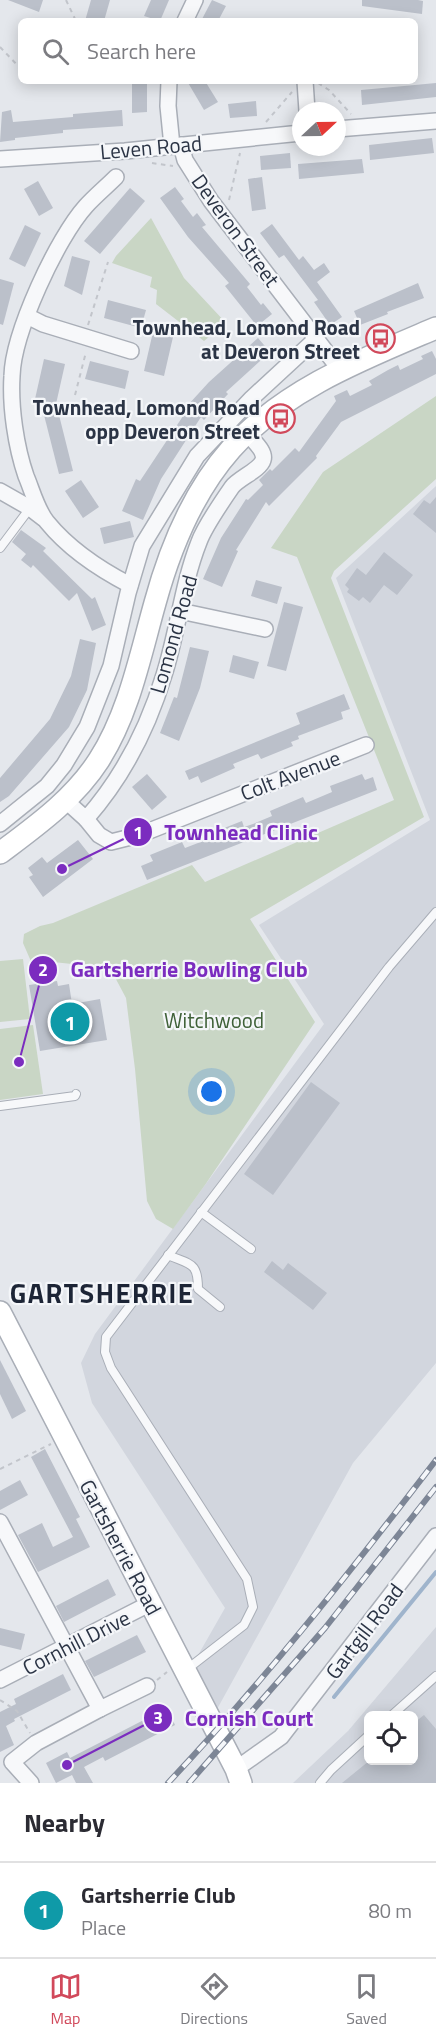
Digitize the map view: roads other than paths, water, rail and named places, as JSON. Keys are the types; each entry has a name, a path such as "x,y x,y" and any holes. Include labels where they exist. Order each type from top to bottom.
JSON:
{"street":[{"path":"186,18 195,0"},
{"name":"Deveron Street","path":"169,84 168,106 176,146 211,201 340,370"},
{"path":"300,85 305,102"},
{"path":"346,128 436,121"},
{"name":"Leven Road","path":"0,159 176,146 292,133"},
{"path":"45,520 22,464 15,432 12,376 16,350 27,316 56,250 85,206 116,177"},
{"path":"27,316 43,324 131,351"},
{"name":"Lomond Road","path":"0,853 66,801 99,760 126,704 156,600 179,533 195,500 231,449 265,417 299,393 340,370 436,328"},
{"path":"0,824 47,786 64,765 87,728 111,666 130,585 142,546 197,456 252,398 317,338"},
{"path":"0,387 12,376"},
{"name":"Lomond Road","path":"86,819 116,782 144,729 164,675 199,540 233,487 263,460 262,452 248,434"},
{"path":"0,491 30,508 76,550 105,572 130,585"},
{"path":"180,611 265,629"},
{"name":"Lomond Road","path":"111,666 136,674"},
{"name":"Colt Avenue","path":"86,819 99,835 111,842 130,837 366,745"},
{"path":"66,801 86,819"},
{"name":"Gartsherrie Road","path":"0,1312 238,1776"},
{"path":"0,1522 100,1709"},
{"name":"Gartgill Road","path":"238,1776 281,1737 436,1536"},
{"name":"Cornhill Drive","path":"0,1680 151,1603"},
{"path":"31,1783 12,1762 36,1743 147,1686"}],"lane":[{"path":"0,548 30,508"},
{"path":"182,1666 244,1625 253,1607 247,1579 111,1368 105,1352 106,1337 389,967 436,912"},
{"path":"0,1106 75,1096 76,1094"},
{"path":"201,1212 251,1250"},
{"path":"168,1255 195,1267 198,1272 198,1289 220,1307"},
{"path":"397,1711 436,1676"},
{"path":"320,1783 364,1740"}],"waterway":[{"path":"334,1697 436,1572"}],"railway":[{"path":"168,1783 306,1625 436,1460"},
{"path":"189,1783 325,1628 436,1487"}],"place":[{"name":"Townhead, Lomond Road at Deveron Street","path":"381,339"},
{"name":"Townhead, Lomond Road opp Deveron Street","path":"281,419"},
{"name":"Townhead Clinic","path":"62,869"},
{"name":"Gartsherrie Club","path":"70,1022"},
{"name":"Gartsherrie Bowling Club","path":"19,1062"},
{"name":"Cornish Court","path":"67,1765"}],"district":[{"name":"GARTSHERRIE","path":"102,1292"}],"park label":[{"name":"Witchwood","path":"214,1020"}]}
